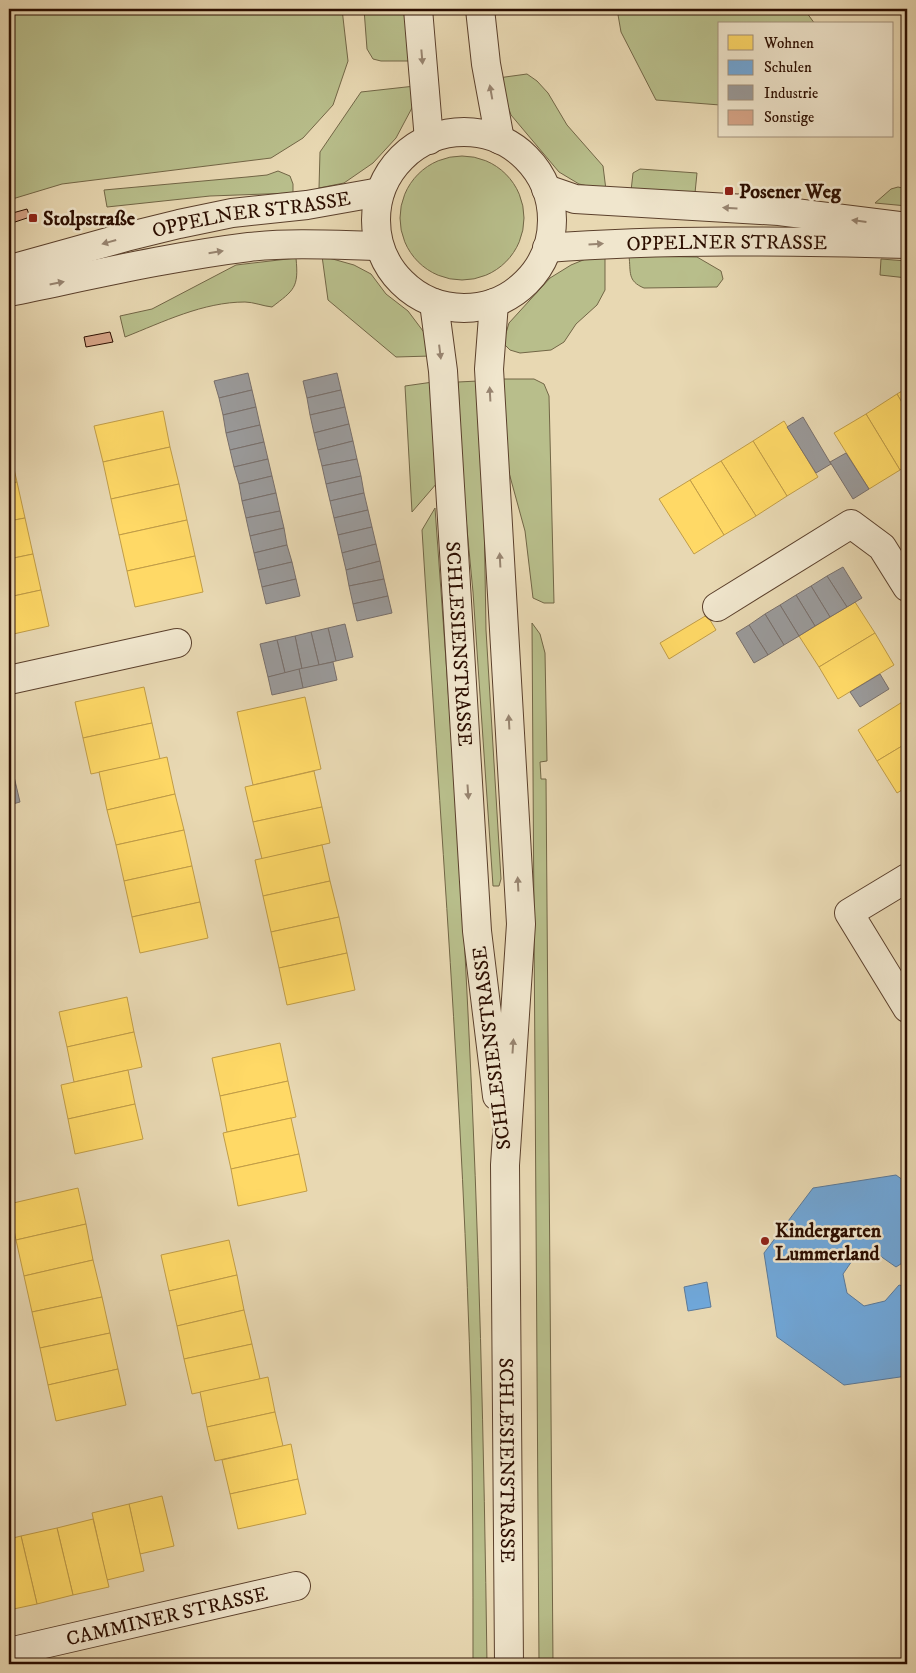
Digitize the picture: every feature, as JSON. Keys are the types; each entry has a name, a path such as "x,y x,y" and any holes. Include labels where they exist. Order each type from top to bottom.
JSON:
{"street":[{"path":"418,9 429,140"},
{"path":"480,9 486,64 500,140"},
{"path":"452,133 476,133 500,140 519,152 535,168 546,189 552,218 547,248 536,271 517,291 494,303 474,308 454,308 434,304 410,290 391,271 379,246 376,220 380,192 391,170 408,153 429,140 452,133"},
{"name":"OPPELNER STRASSE","path":"546,189 575,199 779,212 907,227"},
{"name":"OPPELNER STRASSE","path":"9,272 18,267 179,224 232,214 307,205 380,192"},
{"name":"OPPELNER STRASSE","path":"547,248 618,242 907,244"},
{"name":"OPPELNER STRASSE","path":"9,292 192,256 250,247 308,243 379,246"},
{"name":"SCHLESIENSTRASSE","path":"494,303 489,369 520,924 505,1165 509,1664"},
{"name":"SCHLESIENSTRASSE","path":"434,304 443,371 477,931 505,1165"},
{"path":"717,607 851,524 882,547 907,588"},
{"path":"9,680 177,643"},
{"path":"907,878 849,913 907,1008"},
{"name":"CAMMINER STRASSE","path":"9,1652 296,1586"}],"green space":[{"path":"9,9 342,9 348,61 333,105 303,138 271,158 62,184 9,200"},
{"path":"364,9 405,9 411,61 381,61 373,59 367,49"},
{"path":"617,9 804,9 814,22 718,22 718,105 656,100 621,32"},
{"path":"527,74 537,81 548,93 567,125 603,166 606,190 579,184 559,172 511,115 498,78"},
{"path":"415,86 413,106 396,138 373,163 344,183 319,188 320,152 361,92"},
{"path":"462,156 486,161 506,174 519,194 524,218 519,242 506,262 486,275 462,280 438,275 418,262 405,242 400,218 405,194 418,174 438,161"},
{"path":"640,169 697,173 695,193 631,191 633,173"},
{"path":"278,171 290,176 293,184 293,193 210,196 107,207 104,190 267,175"},
{"path":"898,187 907,189 907,206 875,203 891,189"},
{"path":"322,256 354,265 371,274 386,294 408,311 426,335 431,356 396,357 328,300"},
{"path":"605,256 605,290 597,305 576,324 564,342 551,350 520,353 510,350 503,343 509,323 550,278 571,265 588,258"},
{"path":"629,256 697,257 721,271 723,279 717,287 644,288 632,279"},
{"path":"296,258 296,282 290,292 272,307 245,302 214,305 169,319 125,337 120,316 152,309 236,265"},
{"path":"881,259 907,261 907,278 880,275"},
{"path":"503,379 534,379 544,384 549,396 554,603 544,603 533,598 525,531 508,469"},
{"path":"478,381 484,510 486,630 501,879 499,886 493,886 473,592 463,487 458,382"},
{"path":"433,382 437,483 412,512 405,386"},
{"path":"435,508 457,823 472,1094 480,1338 487,1664 473,1664 473,1496 467,1288 450,963 422,530"},
{"path":"532,623 540,634 545,653 547,761 540,762 541,779 546,779 553,1664 539,1664"}],"building: Wohnen":[{"path":"907,388 907,411 897,394"},
{"path":"897,394 907,411 907,465 900,470 866,414"},
{"path":"163,411 170,447 103,462 94,426"},
{"path":"866,414 900,470 869,489 834,433"},
{"path":"784,421 818,477 787,496 753,441"},
{"path":"753,441 787,496 756,516 721,461"},
{"path":"9,447 17,482 9,484"},
{"path":"170,447 179,484 111,499 103,462"},
{"path":"721,461 756,516 724,535 690,480"},
{"path":"690,480 724,535 694,554 659,499"},
{"path":"17,482 25,518 9,521 9,484"},
{"path":"179,484 187,520 119,535 111,499"},
{"path":"25,518 33,554 9,559 9,521"},
{"path":"187,520 195,556 127,571 119,535"},
{"path":"33,554 41,590 9,597 9,559"},
{"path":"195,556 203,592 135,607 127,571"},
{"path":"41,590 49,626 9,635 9,597"},
{"path":"855,602 875,633 819,667 799,636"},
{"path":"707,615 716,630 669,659 660,643"},
{"path":"875,633 894,665 838,699 819,667"},
{"path":"144,687 152,723 83,738 75,702"},
{"path":"305,697 321,769 253,785 237,712"},
{"path":"907,699 907,743 877,761 858,730"},
{"path":"152,723 160,759 91,774 83,738"},
{"path":"907,743 907,787 897,793 877,761"},
{"path":"167,757 175,794 107,810 99,772"},
{"path":"314,771 322,807 253,822 245,787"},
{"path":"175,794 184,830 116,845 107,810"},
{"path":"322,807 330,843 262,859 253,822"},
{"path":"184,830 192,866 124,881 116,845"},
{"path":"322,845 330,881 263,896 255,860"},
{"path":"192,866 200,902 132,917 124,881"},
{"path":"330,881 339,917 271,932 263,896"},
{"path":"200,902 208,938 140,953 132,917"},
{"path":"339,917 347,953 279,968 271,932"},
{"path":"347,953 355,990 287,1005 279,968"},
{"path":"127,997 134,1032 67,1047 59,1012"},
{"path":"134,1032 142,1067 74,1082 67,1047"},
{"path":"280,1043 288,1081 220,1096 212,1058"},
{"path":"128,1070 135,1104 68,1119 61,1085"},
{"path":"288,1081 296,1117 227,1132 220,1096"},
{"path":"135,1104 143,1139 75,1154 68,1119"},
{"path":"291,1118 299,1154 231,1169 223,1133"},
{"path":"299,1154 307,1191 238,1206 231,1169"},
{"path":"78,1188 86,1224 16,1240 9,1204"},
{"path":"86,1224 93,1260 24,1276 16,1240"},
{"path":"229,1240 237,1275 169,1291 161,1255"},
{"path":"93,1260 102,1297 32,1312 24,1276"},
{"path":"237,1275 244,1310 177,1326 169,1291"},
{"path":"102,1297 110,1333 40,1348 32,1312"},
{"path":"244,1310 252,1344 184,1359 177,1326"},
{"path":"110,1333 118,1369 48,1385 40,1348"},
{"path":"252,1344 260,1379 192,1394 184,1359"},
{"path":"118,1369 126,1405 56,1421 48,1385"},
{"path":"268,1377 275,1412 207,1427 200,1392"},
{"path":"275,1412 283,1446 215,1461 207,1427"},
{"path":"291,1444 298,1479 230,1494 222,1460"},
{"path":"298,1479 306,1514 238,1529 230,1494"},
{"path":"162,1496 174,1546 140,1554 129,1504"},
{"path":"129,1504 144,1571 107,1580 92,1513"},
{"path":"93,1519 109,1587 73,1595 57,1528"},
{"path":"57,1528 73,1595 37,1604 21,1536"},
{"path":"21,1536 37,1604 9,1610 9,1539"}],"building: Schulen":[{"path":"896,1175 907,1183 907,1260 896,1267 876,1253 854,1258 843,1274 847,1293 864,1306 885,1301 899,1285 907,1287 907,1376 844,1385 777,1337 764,1253 813,1188"},
{"path":"707,1282 711,1307 688,1311 684,1287"}],"building: Industrie":[{"path":"248,373 252,390 219,398 214,381"},
{"path":"337,373 341,390 307,398 303,381"},
{"path":"252,390 256,407 223,415 219,398"},
{"path":"341,390 345,407 310,415 307,398"},
{"path":"256,407 260,425 226,433 223,415"},
{"path":"345,407 349,424 314,433 310,415"},
{"path":"803,417 831,464 816,473 787,427"},
{"path":"349,424 353,441 318,450 314,433"},
{"path":"260,425 264,442 230,450 226,433"},
{"path":"353,441 357,459 322,466 318,450"},
{"path":"264,442 268,459 234,467 230,450"},
{"path":"846,453 869,489 853,499 830,462"},
{"path":"268,459 272,476 239,484 234,467"},
{"path":"357,459 361,476 326,484 322,466"},
{"path":"272,476 276,493 242,501 239,484"},
{"path":"361,476 364,493 330,501 326,484"},
{"path":"276,493 280,511 246,518 242,501"},
{"path":"364,493 368,510 334,518 330,501"},
{"path":"368,510 372,527 338,535 334,518"},
{"path":"280,511 284,528 250,536 246,518"},
{"path":"372,527 376,544 342,553 338,535"},
{"path":"284,528 287,545 254,553 250,536"},
{"path":"376,544 380,561 346,570 342,553"},
{"path":"287,545 292,562 258,570 254,553"},
{"path":"380,561 384,579 349,586 346,570"},
{"path":"292,562 296,579 262,587 258,570"},
{"path":"843,567 862,598 847,607 827,576"},
{"path":"827,576 847,607 830,617 811,586"},
{"path":"296,579 300,596 266,604 262,587"},
{"path":"384,579 388,596 353,604 349,586"},
{"path":"811,586 830,617 815,626 796,595"},
{"path":"796,595 815,626 799,636 780,605"},
{"path":"388,596 392,613 357,621 353,604"},
{"path":"780,605 799,636 784,645 765,614"},
{"path":"765,614 784,645 768,655 749,625"},
{"path":"345,624 353,657 336,661 328,628"},
{"path":"749,625 768,655 754,663 736,633"},
{"path":"328,628 336,661 319,665 311,632"},
{"path":"311,632 319,665 302,669 295,636"},
{"path":"295,636 302,669 285,673 277,640"},
{"path":"277,640 285,673 268,677 260,644"},
{"path":"333,662 337,680 303,688 299,669"},
{"path":"299,669 303,688 272,695 268,677"},
{"path":"880,674 889,689 860,707 850,692"},
{"path":"9,768 12,768 16,785 9,787"},
{"path":"16,785 20,802 9,805 9,787"}],"building: Sonstige":[{"path":"27,209 30,217 9,224 9,214"},
{"path":"110,332 113,342 86,347 84,337"}],"place":[{"name":"Posener Weg","path":"729,191"},
{"name":"Stolpstraße","path":"33,218"},
{"name":"Kindergarten Lummerland","path":"765,1241"}]}
